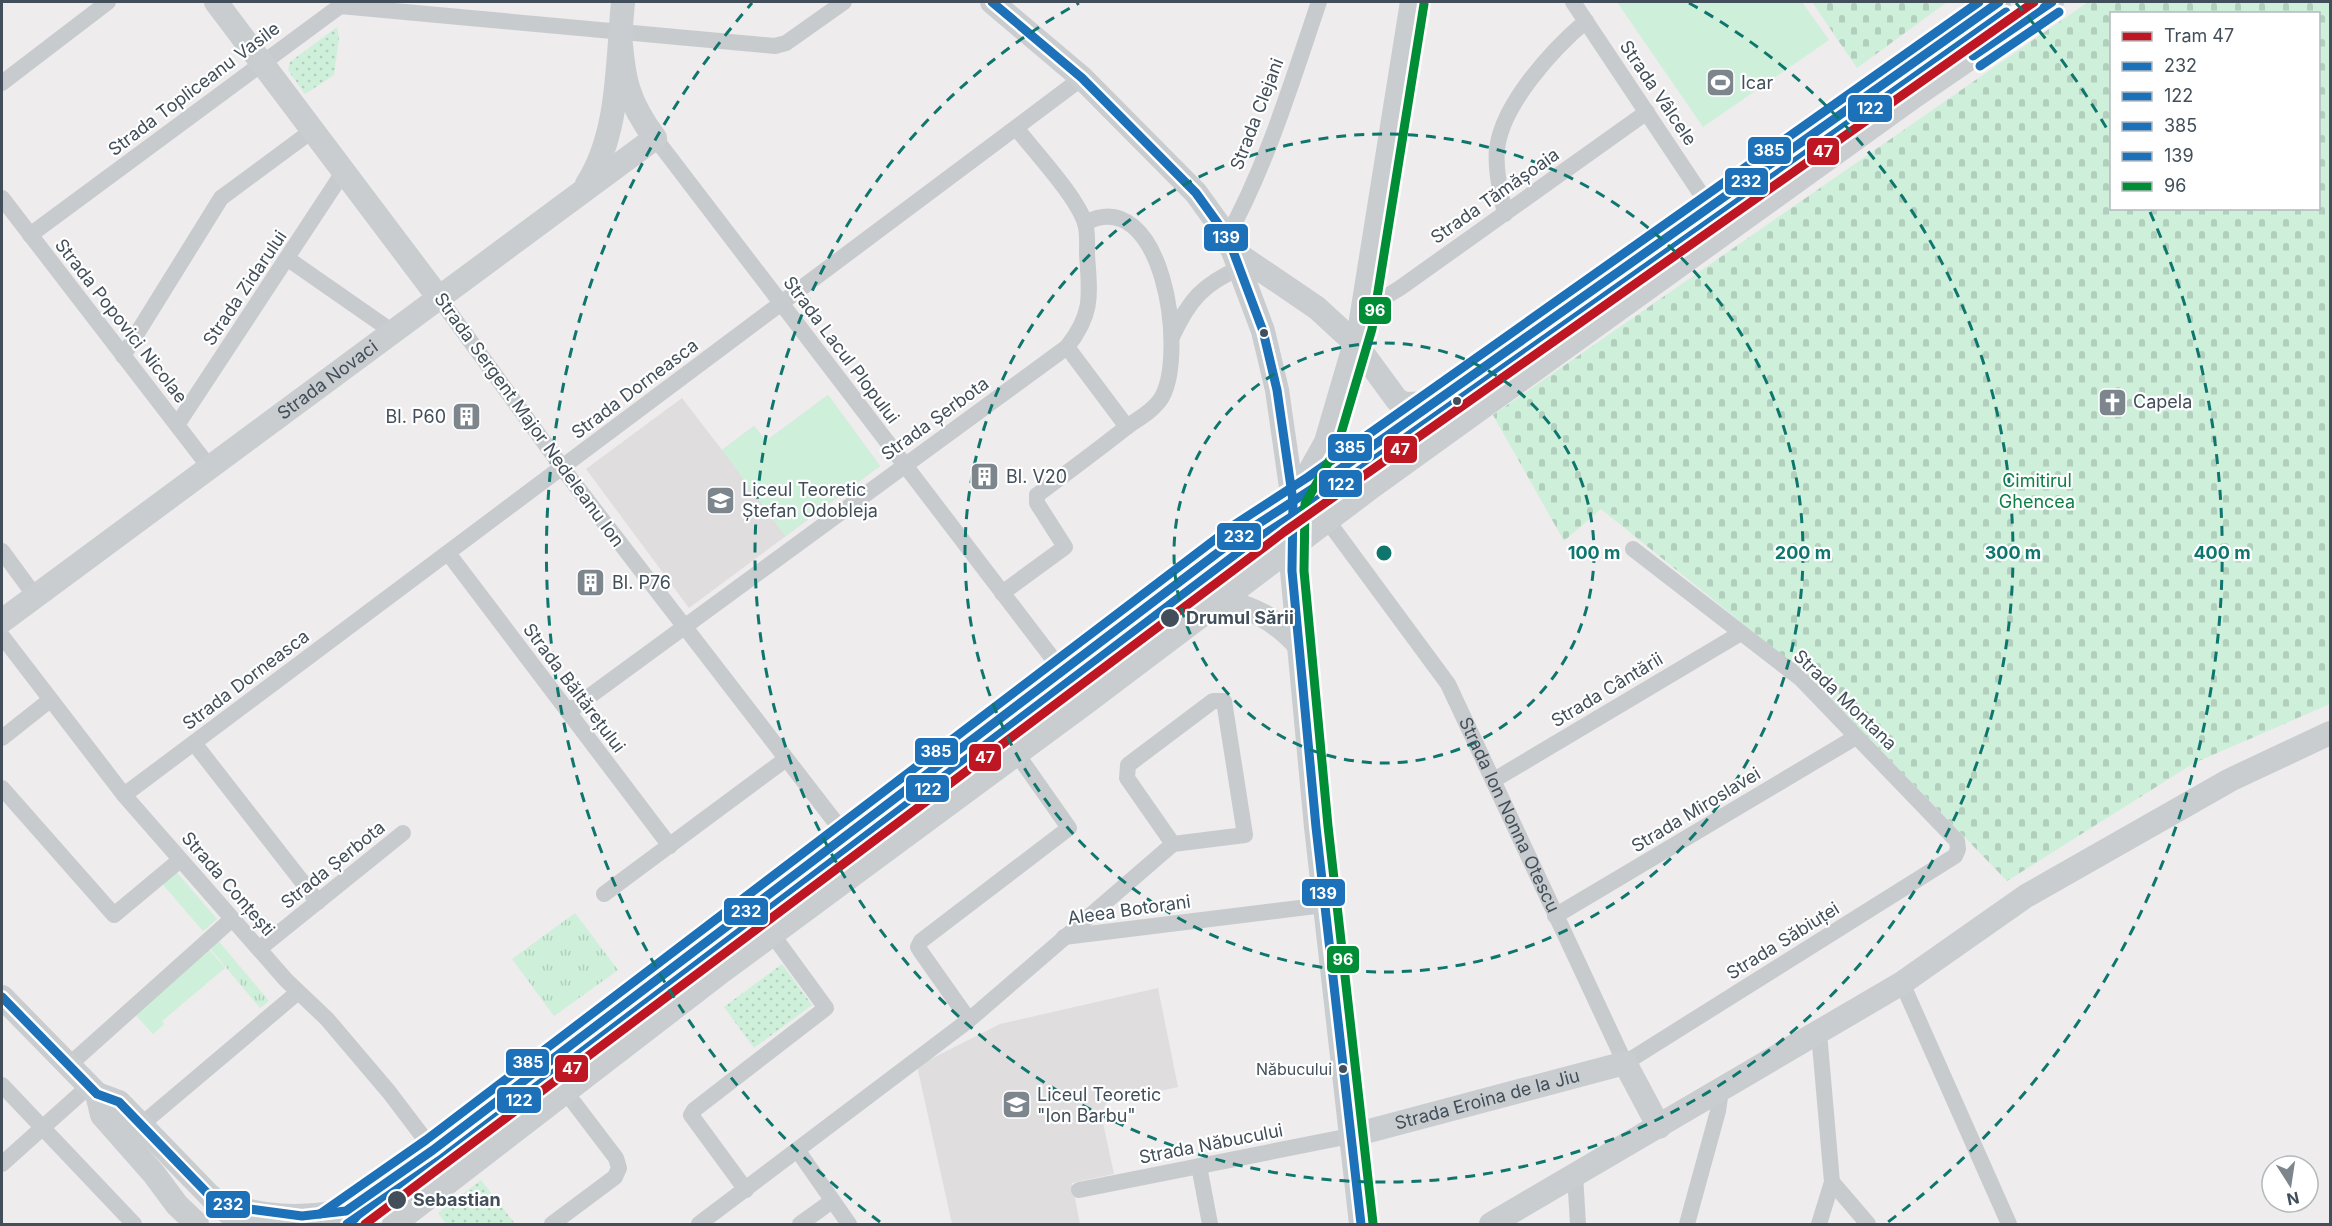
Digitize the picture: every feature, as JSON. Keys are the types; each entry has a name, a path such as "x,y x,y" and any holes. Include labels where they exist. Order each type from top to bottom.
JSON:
{"main road":[{"name":"Strada Sergent Major Nedeleanu Ion","path":"216,2 439,298"},
{"path":"580,194 601,159 606,142 623,2"},
{"path":"1293,501 1324,448 1356,344 1364,310 1412,2"},
{"path":"209,1195 234,1207 287,1216 336,1218 434,1150 1241,535 1434,403 1999,2"},
{"path":"394,1224 772,934 1017,754 1327,520 1904,104 2052,2"},
{"path":"998,4 1082,78 1196,193 1233,252 1271,360 1293,501 1292,546 1324,905 1361,1224"},
{"path":"620,32 625,85 636,112 655,138"},
{"path":"1887,81 1904,104"},
{"name":"Strada Novaci","path":"2,621 655,138"},
{"path":"1233,252 1301,296 1356,344 1398,400 1405,404 1434,403"},
{"path":"1219,601 1255,610 1275,621 1300,646"},
{"path":"1491,1224 1902,983 2034,892 2230,780 2331,733"},
{"path":"2,997 93,1090 119,1102 209,1195 241,1224"},
{"name":"Strada Ion Nonna Otescu","path":"1625,1063 1659,1127"},
{"name":"Strada Eroina de la Jiu","path":"1350,1136 1625,1063"},
{"path":"93,1090 102,1115 154,1174 183,1215 197,1224"}],"street":[{"path":"2,83 108,2"},
{"name":"Strada Topliceanu Vasile","path":"30,235 337,7 775,46 786,43 844,2"},
{"name":"Strada Clejani","path":"1233,252 1240,213 1276,123 1319,2"},
{"name":"Strada Vâlcele","path":"1573,2 1709,206"},
{"path":"1505,214 1497,161 1502,132 1523,90 1547,60 1586,21"},
{"name":"Strada Dorneasca","path":"124,795 1017,129 1082,78"},
{"name":"Strada Tămășoaia","path":"1364,310 1505,214 1647,112"},
{"path":"123,356 221,198 313,129"},
{"name":"Strada Șerbota","path":"568,712 1066,347 1086,318 1090,302 1086,223 1070,197 1017,129"},
{"name":"Strada Lacul Plopului","path":"655,138 1063,672"},
{"name":"Strada Zidarului","path":"177,425 344,171"},
{"name":"Strada Popovici Nicolae","path":"2,198 210,468"},
{"path":"1002,593 1065,547 1037,503 1037,495 1158,404 1164,394 1171,363 1171,339 1166,292 1155,258 1141,232 1133,224 1112,216 1103,216 1086,223"},
{"path":"1171,339 1189,304 1216,278 1233,252"},
{"path":"288,259 393,333"},
{"name":"Strada Sergent Major Nedeleanu Ion","path":"439,298 562,468 846,836"},
{"path":"1066,347 1127,427"},
{"path":"1293,501 1327,520"},
{"name":"Strada Ion Nonna Otescu","path":"1327,520 1448,684 1625,1063"},
{"name":"Strada Montana","path":"1633,549 1801,679 1957,841 1958,849"},
{"path":"2,551 35,596"},
{"name":"Strada Băltărețului","path":"448,553 670,846"},
{"name":"Strada Cântării","path":"1494,780 1741,633"},
{"name":"Strada Conțești","path":"2,636 124,795 297,993 327,1019 434,1150"},
{"path":"2,738 50,700"},
{"path":"1064,937 1173,844 1245,835 1227,706 1220,700 1213,702 1128,765 1128,778 1173,844"},
{"name":"Strada Miroslavei","path":"1555,916 1856,736"},
{"path":"194,743 318,902"},
{"path":"969,1020 918,946 921,941 1069,828 1017,754"},
{"path":"604,894 786,759"},
{"path":"2,788 114,915 180,860"},
{"name":"Strada Șerbota","path":"259,949 403,833"},
{"name":"Strada Săbiuței","path":"1625,1063 1955,856 1958,849"},
{"name":"Aleea Botorani","path":"699,1224 969,1020 1064,937 1324,905"},
{"path":"69,1065 232,919"},
{"path":"746,1190 691,1115 694,1110 826,1008 772,934"},
{"path":"1902,983 2009,1224"},
{"path":"142,1124 297,993"},
{"path":"1819,1033 1832,1182 1819,1224"},
{"path":"2,1085 135,1224"},
{"path":"2,1164 44,1127 93,1090"},
{"path":"1687,1224 1718,1111 1721,1090"},
{"path":"552,1224 615,1177 619,1167 616,1158 565,1091"},
{"name":"Strada Năbucului","path":"1079,1190 1350,1136"},
{"path":"798,1151 849,1224"},
{"path":"1199,1166 1210,1224"},
{"path":"1575,1175 1578,1224"},
{"path":"1832,1182 1868,1224"},
{"path":"800,1224 832,1201"}],"shaded area":[{"name":"Liceul Teoretic Ștefan Odobleja","path":"828,395 880,466 689,608 586,469 682,398 722,450 754,426 766,441"},
{"name":"Liceul Teoretic \"Ion Barbu\"","path":"1158,988 1178,1087 1107,1103 1104,1107 1102,1118 1114,1174 1072,1183 1080,1224 952,1224 917,1066 1000,1024"}],"green space":[{"name":"Icar","path":"1617,2 1802,2 1829,40 1703,127"},
{"path":"1812,2 1947,2 1857,68"},
{"name":"Cimitirul Ghencea","path":"2088,2 2330,2 2330,704 2194,763 2007,881 1813,680 1601,509 1564,541 1493,415"},
{"path":"337,27 339,37 334,75 305,94 288,70 290,62"},
{"path":"828,395 880,466 785,536 722,450 754,426 766,441"},
{"path":"173,868 217,919 203,931 159,880"},
{"path":"575,913 618,970 554,1016 512,959"},
{"path":"216,938 269,1001 260,1008 208,946"},
{"path":"207,947 225,968 162,1021 164,1024 153,1034 133,1012"},
{"path":"782,964 812,1005 754,1048 724,1007"},
{"path":"481,1180 515,1224 446,1224 438,1213"}],"tram line":[{"name":"47","path":"365,1224 1284,532 2034,2"}],"transit line":[{"name":"139","path":"992,2 1082,78 1196,193 1219,225 1233,251 1263,331 1277,390 1293,501 1292,571 1316,827 1361,1224"},
{"name":"385","path":"320,1214 426,1140 1234,525 1308,477 1979,2"},
{"name":"232","path":"2,997 97,1094 119,1102 209,1195 234,1207 302,1216 346,1211 433,1150 1241,535 1315,487 1999,2"},
{"name":"385","path":"1966,46 2031,2"},
{"name":"232","path":"1973,56 2052,2"},
{"name":"96","path":"1373,1223 1328,826 1304,571 1305,504 1337,447 1372,329 1424,4"},
{"name":"122","path":"347,1224 440,1160 1248,545 1322,497 2006,12"},
{"name":"122","path":"1980,66 2059,12"}],"place":[{"name":"Icar","path":"1720,83"},
{"name":"Capela","path":"2112,402"},
{"name":"Bl. P60","path":"467,417"},
{"name":"Bl. V20","path":"985,477"},
{"name":"Liceul Teoretic Ștefan Odobleja","path":"721,500"},
{"name":"Bl. P76","path":"591,583"},
{"name":"Drumul Sării","path":"1170,618"},
{"name":"Năbucului","path":"1343,1069"},
{"name":"Liceul Teoretic \"Ion Barbu\"","path":"1016,1105"},
{"name":"Sebastian","path":"397,1200"}]}
